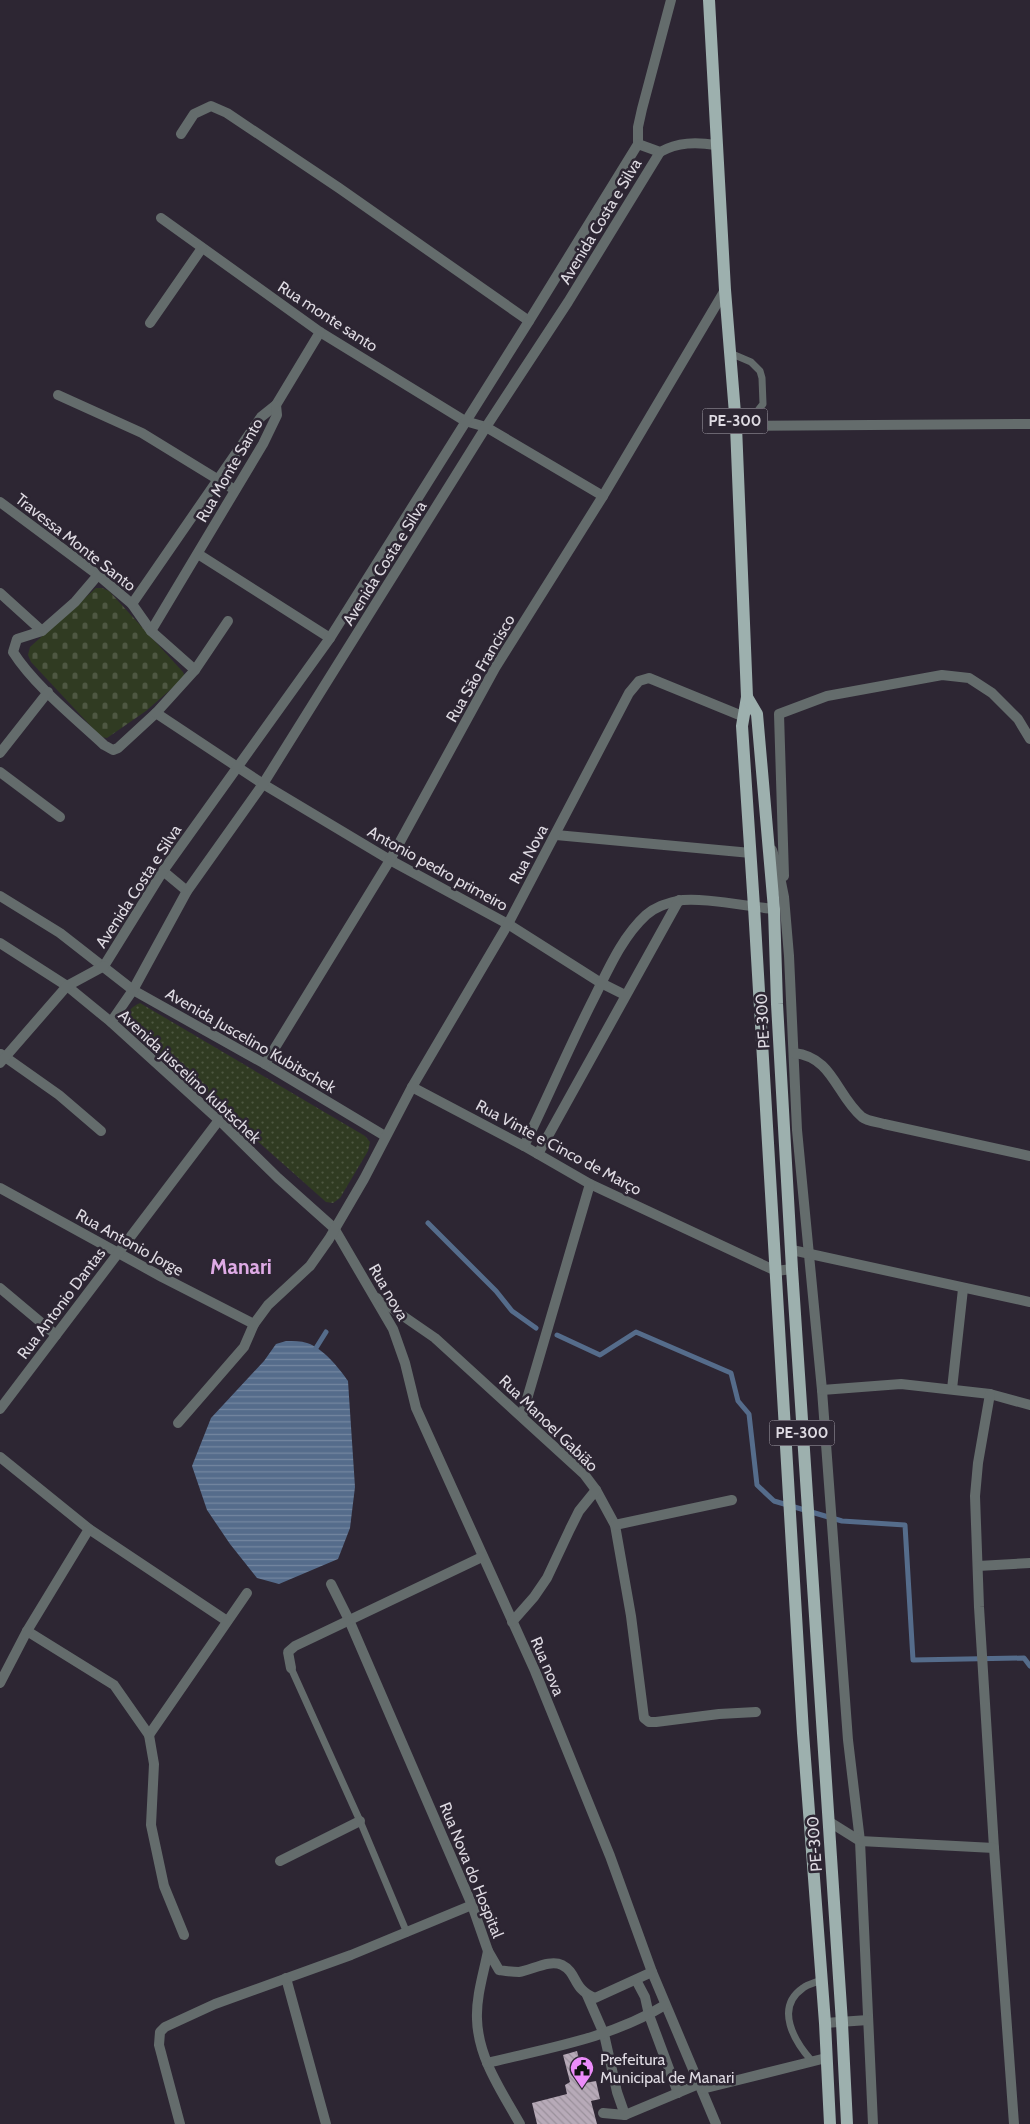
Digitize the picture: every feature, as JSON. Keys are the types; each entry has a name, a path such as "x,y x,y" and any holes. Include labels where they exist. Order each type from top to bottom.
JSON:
{"main road":[{"name":"PE-300","path":"709,0 724,290 740,426 747,697 742,716 802,1733 825,2023 830,2124"},
{"name":"PE-300","path":"747,697 757,714 774,909 777,1004 792,1270 842,2023 847,2124"}],"street":[{"path":"671,0 642,109 638,127 638,144 660,152 670,146 684,144 716,145"},
{"path":"181,134 194,114 211,106 227,113 339,188 529,322"},
{"name":"Avenida Costa e Silva","path":"104,966 163,871 330,638 529,322 638,144"},
{"name":"Avenida Costa e Silva","path":"111,1022 133,990 187,891 263,784 486,427 568,302 660,152"},
{"name":"Rua monte santo","path":"161,218 320,332 465,422 486,427 603,496"},
{"path":"150,323 202,248"},
{"name":"Rua São Francisco","path":"265,1064 390,860 495,668 603,496 724,290"},
{"path":"276,405 320,332"},
{"path":"58,395 142,433 235,490"},
{"name":"Rua Monte Santo","path":"132,604 261,417 276,405"},
{"name":"Rua Monte Santo","path":"151,631 198,554 277,415 276,405"},
{"path":"740,426 1030,424"},
{"name":"Travessa Monte Santo","path":"0,502 98,575 132,604 151,631 195,670"},
{"path":"198,554 330,638"},
{"path":"98,575 75,602 42,631 18,639 13,652 48,692 104,746 113,750 118,748 156,713 195,670 228,621"},
{"path":"0,593 42,631"},
{"path":"873,2124 860,1841 848,1740 822,1390 797,1130 784,897 779,714 827,696 942,675 969,678 992,692 1018,719 1030,739"},
{"name":"Rua Nova","path":"385,1136 508,924 629,693 639,681 649,678 742,716"},
{"path":"0,753 48,692"},
{"name":"Antonio pedro primeiro","path":"156,713 236,768 390,860 508,924 601,983 625,996"},
{"path":"0,772 60,817"},
{"path":"556,835 751,852"},
{"path":"769,842 779,872 784,897"},
{"path":"163,871 187,891"},
{"name":"Avenida Juscelino Kubitschek","path":"0,896 60,933 133,990 265,1064 385,1136"},
{"path":"524,1146 561,1064 601,983 623,942 634,927 656,908 679,900 774,909"},
{"path":"538,1154 679,900"},
{"name":"Avenida juscelino kubtschek","path":"0,943 67,986 111,1022 334,1228"},
{"path":"101,1131 59,1095 2,1058 67,986 104,966"},
{"path":"794,1053 807,1054 822,1064 851,1104 864,1118 1030,1156"},
{"name":"Rua Vinte e Cinco de Março","path":"412,1087 524,1146 590,1184 776,1271"},
{"name":"Rua Antonio Dantas","path":"0,1409 218,1120"},
{"path":"178,1423 244,1347 254,1324 268,1305 310,1266 330,1239 334,1228 364,1179 385,1136"},
{"name":"Rua Vinte e Cinco de Março","path":"522,1416 590,1184"},
{"name":"Rua Antonio Jorge","path":"0,1188 118,1253 254,1324"},
{"name":"Rua nova","path":"334,1228 393,1329 405,1363 416,1408 535,1671 610,1856 665,2005 716,2124"},
{"path":"792,1250 963,1289 1030,1302"},
{"path":"776,1271 792,1270"},
{"path":"0,1288 56,1335"},
{"path":"952,1390 963,1289"},
{"name":"Rua Manoel Gabião","path":"374,1296 436,1338 584,1474 596,1490 615,1525 631,1616 642,1714 649,1722 756,1712"},
{"path":"822,1390 901,1384 990,1394 1030,1405"},
{"path":"990,1394 978,1463 975,1496 979,1607 1014,2124"},
{"path":"0,1457 90,1529 227,1621"},
{"path":"512,1622 534,1597 547,1578 579,1511 596,1490"},
{"path":"615,1525 732,1500"},
{"path":"0,1683 27,1631 90,1529"},
{"path":"291,1668 288,1655 289,1650 482,1557"},
{"path":"978,1566 1030,1563"},
{"name":"Rua Nova do Hospital","path":"330,1584 349,1620 472,1905 488,1951 499,1970 520,1972 553,1963 562,1965 572,1973 578,1987 587,1995"},
{"path":"149,1735 247,1593"},
{"path":"27,1631 114,1685 149,1735 154,1764 151,1825 164,1886 184,1935"},
{"path":"280,1861 360,1821"},
{"path":"828,1821 860,1841 994,1848"},
{"path":"180,2124 159,2045 160,2032 165,2027 215,2004 407,1933 472,1905"},
{"path":"488,1951 477,2018 479,2038 486,2063 520,2124"},
{"path":"587,1995 595,1998 652,1972"},
{"path":"286,1978 326,2124"},
{"path":"636,1980 645,1997 649,2015 678,2093"},
{"path":"587,1995 604,2034 617,2092 625,2116"},
{"path":"486,2063 604,2034 649,2015 665,2005"},
{"path":"825,2023 868,2020"},
{"path":"604,2113 625,2116 678,2093 700,2086 826,2058"}],"lane":[{"path":"730,353 751,362 760,371 762,378 763,404 740,426"},
{"path":"291,1668 360,1821 407,1933"},
{"path":"812,2060 795,2039 790,2029 790,2008 797,1993 804,1987 821,1980"}],"green space":[{"path":"96,588 109,591 183,672 185,677 146,711 107,738 101,737 31,662 28,655 30,647"},
{"path":"140,1003 365,1136 370,1142 368,1151 340,1198 333,1203 326,1202 125,1023 126,1016 134,1006"}],"water":[{"path":"286,1341 305,1342 319,1349 348,1381 355,1487 350,1528 338,1559 279,1584 257,1578 230,1544 207,1510 192,1466 211,1418 264,1361 276,1344"}],"building":[{"name":"Prefeitura Municipal de Manari","path":"577,2051 585,2083 596,2081 600,2099 591,2101 597,2124 537,2124 532,2103 567,2094 565,2085 570,2082 563,2055"}],"waterway":[{"path":"428,1223 496,1291 512,1311 536,1328"},
{"path":"316,1348 326,1332"},
{"path":"557,1335 600,1355 636,1332 731,1373 738,1401 749,1414 757,1485 774,1501 842,1521 905,1525 913,1660 1024,1658 1030,1666"}],"place":[{"name":"Prefeitura Municipal de Manari","path":"582,2089"}],"district":[{"name":"Manari","path":"241,1267"}]}
